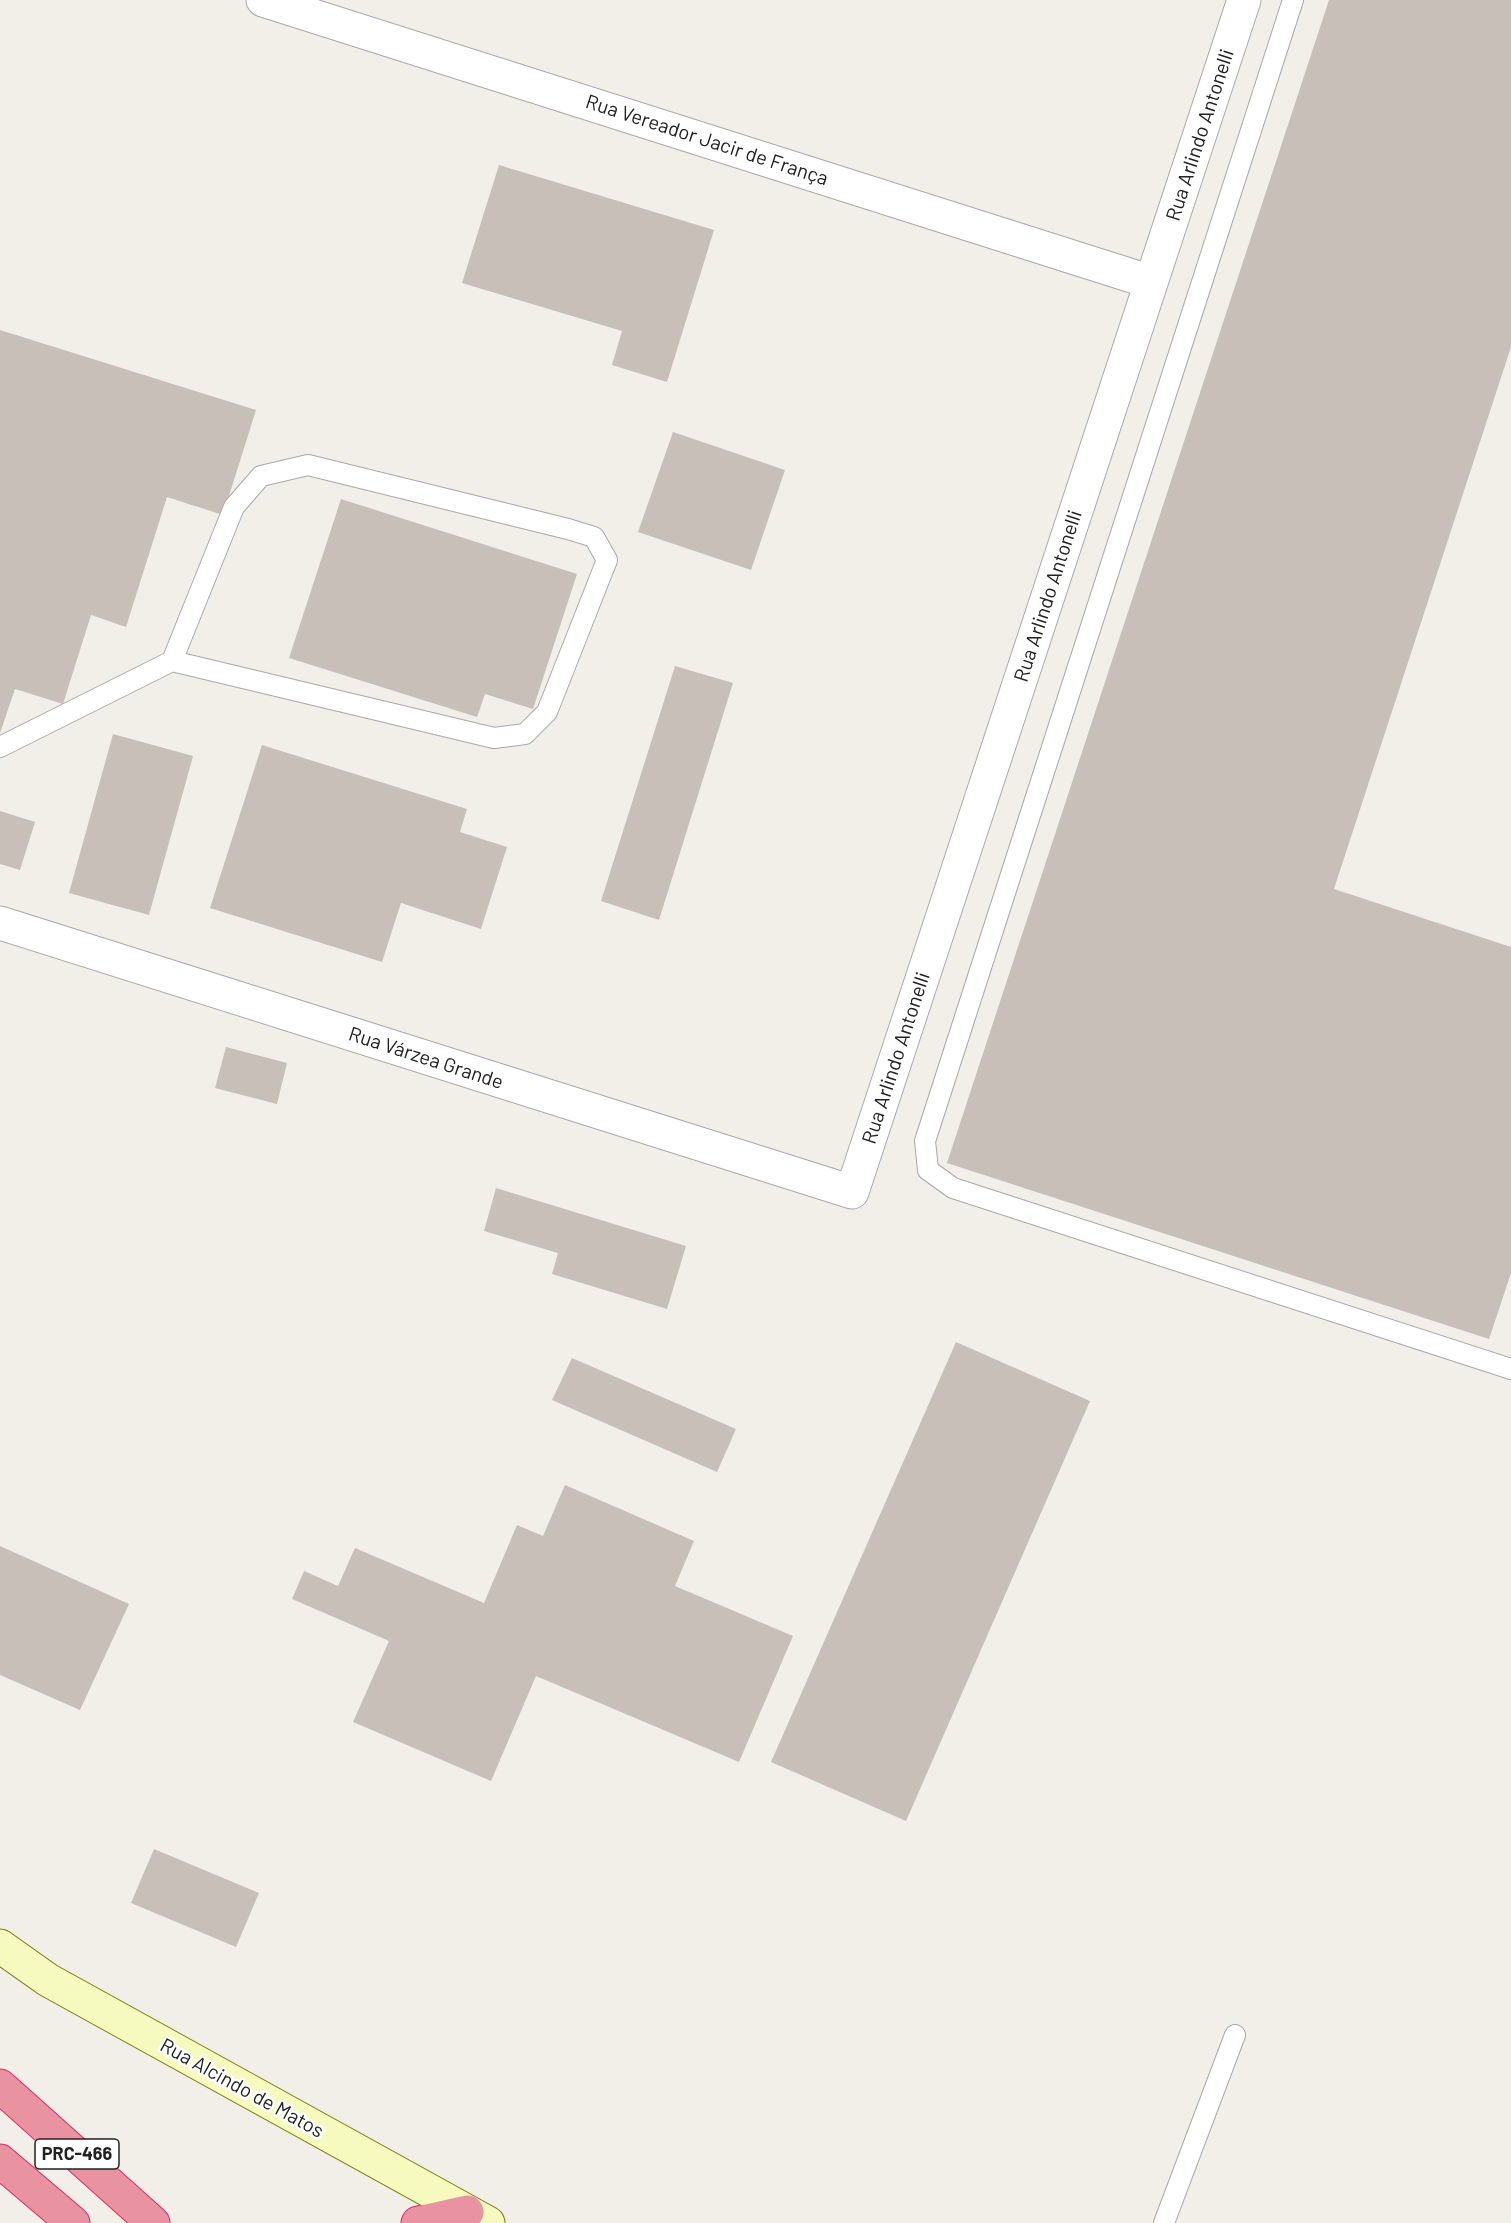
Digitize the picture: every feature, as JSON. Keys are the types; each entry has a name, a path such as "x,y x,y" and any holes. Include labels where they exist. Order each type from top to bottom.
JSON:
{"highway":[{"name":"PRC-466","path":"0,2086 153,2223"},
{"name":"PRC-466","path":"0,2161 73,2223"},
{"path":"418,2223 477,2217"}],"main road":[{"name":"Rua Alcindo de Matos","path":"0,1947 48,1980 477,2217"}],"street":[{"name":"Rua Vereador Jacir de França","path":"263,0 1151,282"},
{"name":"Rua Arlindo Antonelli","path":"852,1192 1244,0"},
{"name":"Rua Várzea Grande","path":"0,923 852,1192"}],"lane":[{"path":"1293,0 925,1141 928,1170 952,1188 1511,1369"},
{"path":"0,747 172,661 494,738 525,734 547,712 607,560 594,537 577,531 308,465 261,476 234,507 172,661"},
{"path":"1164,2223 1235,2035"}],"building":[{"path":"1329,0 1511,0 1511,347 1334,889 1511,947 1511,1273 1489,1339 947,1163"},
{"path":"499,165 714,230 667,382 612,365 622,331 462,283"},
{"path":"0,330 256,410 223,515 167,497 126,627 91,615 63,704 15,689 0,733"},
{"path":"673,432 785,470 751,570 638,532"},
{"path":"341,499 577,574 533,709 485,694 477,717 289,658"},
{"path":"675,666 733,683 659,920 601,901"},
{"path":"113,734 193,756 149,915 69,893"},
{"path":"262,745 467,809 460,832 507,847 481,929 401,903 382,962 210,908"},
{"path":"0,811 35,822 20,870 0,864"},
{"path":"226,1047 287,1063 277,1104 215,1088"},
{"path":"496,1188 686,1246 667,1309 552,1274 558,1253 484,1231"},
{"path":"956,1342 1090,1401 906,1821 771,1762"},
{"path":"572,1358 736,1429 717,1472 552,1400"},
{"path":"565,1485 694,1541 675,1586 793,1636 739,1762 536,1676 491,1781 353,1722 389,1641 292,1599 304,1571 338,1586 355,1548 484,1603 517,1525 543,1536"},
{"path":"0,1546 129,1604 80,1710 0,1675"},
{"path":"154,1849 259,1893 236,1947 131,1903"}]}
